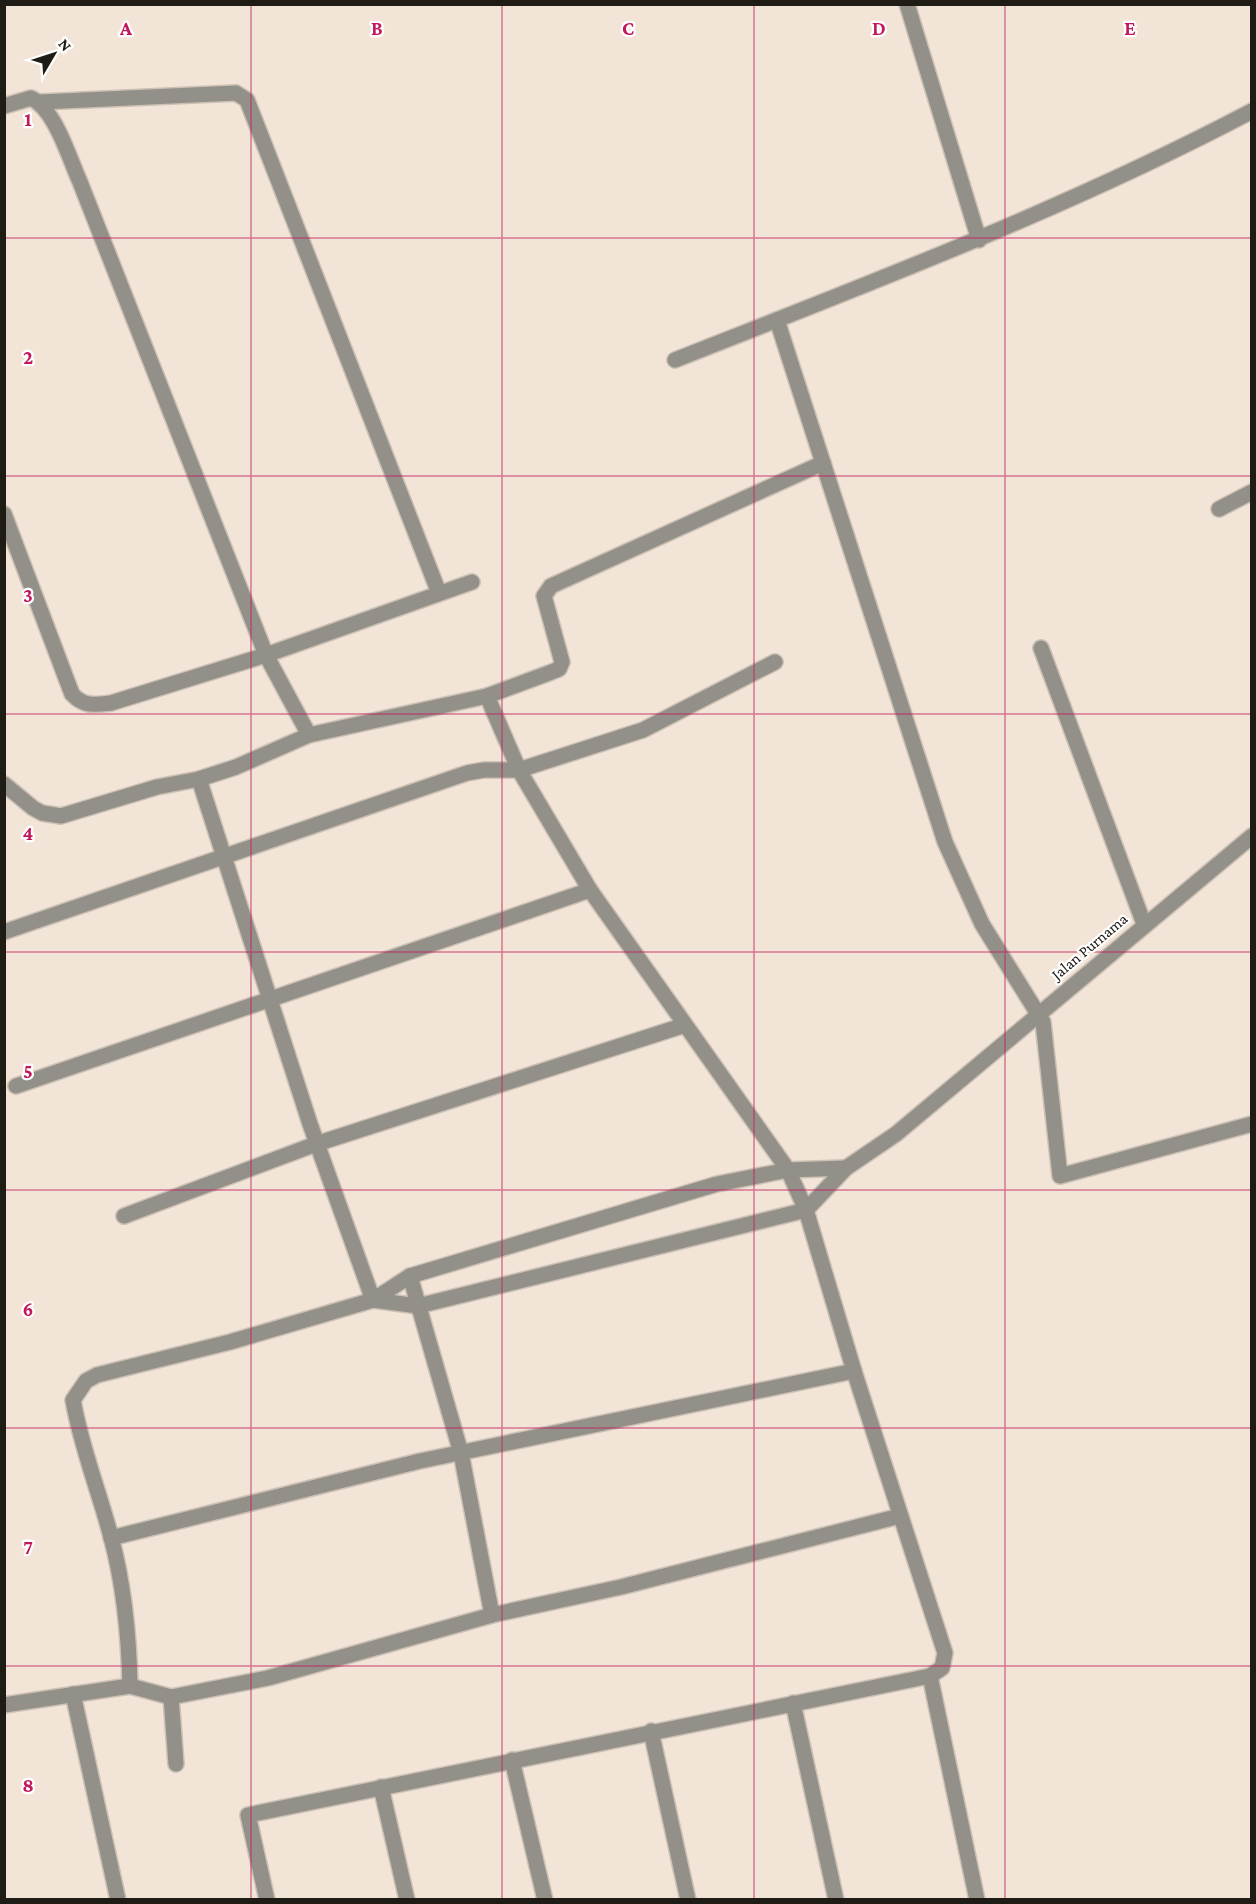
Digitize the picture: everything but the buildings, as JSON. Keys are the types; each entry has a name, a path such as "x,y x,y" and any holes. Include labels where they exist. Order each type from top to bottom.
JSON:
{"street":[{"path":"907,4 979,240"},
{"path":"4,106 31,98 40,102 236,93 247,100 439,593"},
{"path":"40,102 52,119 80,182 266,655 309,735"},
{"path":"675,360 979,240 1200,138 1251,111"},
{"path":"777,320 945,842 982,924 1000,957 1038,1012 1045,1033 1060,1176 1251,1124"},
{"path":"4,784 33,808 42,813 61,816 157,787 200,779 236,767 309,735 487,696 559,669 561,654 544,596 551,586 823,463"},
{"path":"1219,509 1251,492"},
{"path":"4,513 72,694 83,704 91,706 111,703 266,655 472,582"},
{"path":"1041,648 1144,924"},
{"path":"4,932 467,773 484,770 519,770 643,730 775,662"},
{"path":"267,1899 248,1815 651,1731 930,1676 942,1668 945,1653 854,1371 806,1209 788,1170 590,890 519,770 487,696"},
{"path":"200,779 316,1144 373,1300"},
{"name":"Jalan Purnama","path":"806,1209 846,1168 896,1134 1038,1012 1251,836"},
{"path":"16,1086 590,890"},
{"path":"124,1216 316,1144 685,1025"},
{"path":"130,1686 127,1627 111,1538 80,1440 73,1400 86,1381 97,1375 230,1342 373,1300 410,1276 717,1184 788,1170 846,1168"},
{"path":"373,1300 418,1306 806,1209"},
{"path":"410,1276 461,1453 492,1615"},
{"path":"111,1538 461,1453 854,1371"},
{"path":"4,1705 130,1686 171,1697 268,1678 492,1615 621,1587 900,1516"},
{"path":"930,1676 977,1899"},
{"path":"73,1694 118,1899"},
{"path":"171,1697 176,1764"},
{"path":"793,1703 836,1899"},
{"path":"651,1731 688,1899"},
{"path":"512,1760 546,1899"},
{"path":"381,1787 407,1899"}]}
